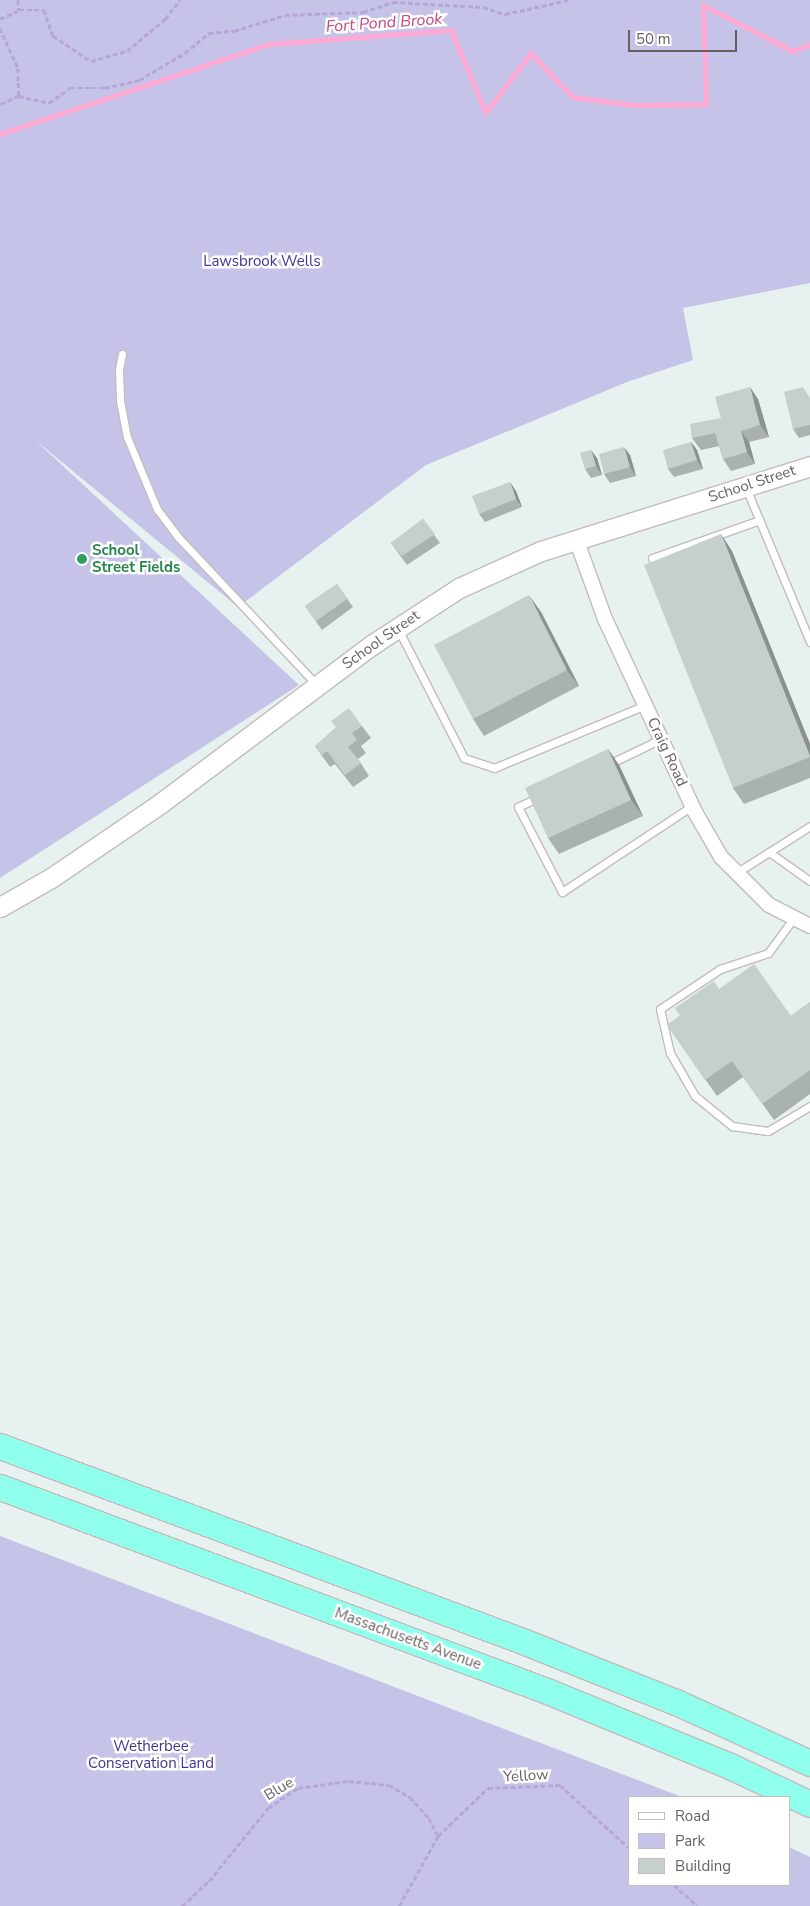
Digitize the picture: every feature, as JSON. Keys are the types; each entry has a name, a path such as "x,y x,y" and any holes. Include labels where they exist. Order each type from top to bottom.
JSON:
{"highway":[{"path":"0,1446 525,1642 676,1702 810,1762"},
{"name":"Massachusetts Avenue","path":"0,1487 547,1691 732,1767 810,1804"}],"street":[{"name":"School Street","path":"0,908 51,878 161,803 398,627 459,588 497,569 576,539 810,466"},
{"name":"Craig Road","path":"576,539 605,619 692,806 721,858 768,905 810,926"}],"lane":[{"path":"122,354 119,370 120,402 127,437 158,509 178,537 318,687"},
{"path":"745,486 810,642"},
{"path":"652,558 760,520"},
{"path":"398,627 464,758 494,768 645,705"},
{"path":"598,769 661,739"},
{"path":"545,794 518,807 562,892 692,806"},
{"path":"736,873 810,826"},
{"path":"769,852 810,881"},
{"path":"793,919 768,953 720,969 660,1009 670,1053 695,1096 732,1126 768,1131 810,1106"}],"path":[{"path":"18,0 19,10"},
{"path":"0,20 19,10 44,10 53,36 91,61 127,51 165,19 180,0"},
{"path":"0,105 19,96 50,103 70,88 104,88 139,80 185,54 209,33 234,31 285,15 363,12 393,2 483,7 505,14 568,0"},
{"path":"0,28 18,68 19,96"},
{"name":"Blue","path":"182,1906 209,1881 268,1808 298,1788 349,1781 389,1785 410,1796 429,1818 438,1836"},
{"name":"Yellow","path":"399,1906 438,1836 488,1788 545,1788 560,1785 628,1847"},
{"path":"675,1886 697,1906"}],"green space":[{"name":"Lawsbrook Wells","path":"0,0 810,0 810,283 683,308 693,360 627,382 426,465 238,607 35,440 299,685 0,878"},
{"name":"Wetherbee Conservation Land","path":"0,1536 679,1796 628,1796 628,1886 790,1886 790,1847 810,1857 810,1906 0,1906"}],"building":[{"path":"750,387 760,425 741,431 747,452 723,459 715,433 692,438 690,424 721,418 715,397"},
{"path":"803,387 810,398 810,425 793,429 784,392"},
{"path":"691,442 697,460 668,469 663,450"},
{"path":"624,447 630,467 604,474 599,454"},
{"path":"591,450 596,466 585,469 580,453"},
{"path":"510,482 516,499 479,514 472,496"},
{"path":"423,519 435,534 402,556 391,543"},
{"path":"721,534 810,756 733,788 644,565"},
{"path":"337,584 347,599 316,621 305,606"},
{"path":"529,595 567,670 473,719 434,645"},
{"path":"349,708 362,726 352,733 357,740 348,747 361,763 345,775 327,751 322,755 315,746 336,727 331,721"},
{"path":"608,749 631,800 548,838 525,788"},
{"path":"754,964 791,1016 810,1002 810,1070 762,1104 732,1061 705,1080 667,1025 680,1016 675,1008 714,981 719,989"}],"waterway":[{"name":"Fort Pond Brook","path":"0,134 269,44 451,30 486,112 531,53 573,97 634,105 706,104 703,5 793,51 810,44"}],"place":[{"name":"School Street Fields","path":"82,559"}]}
